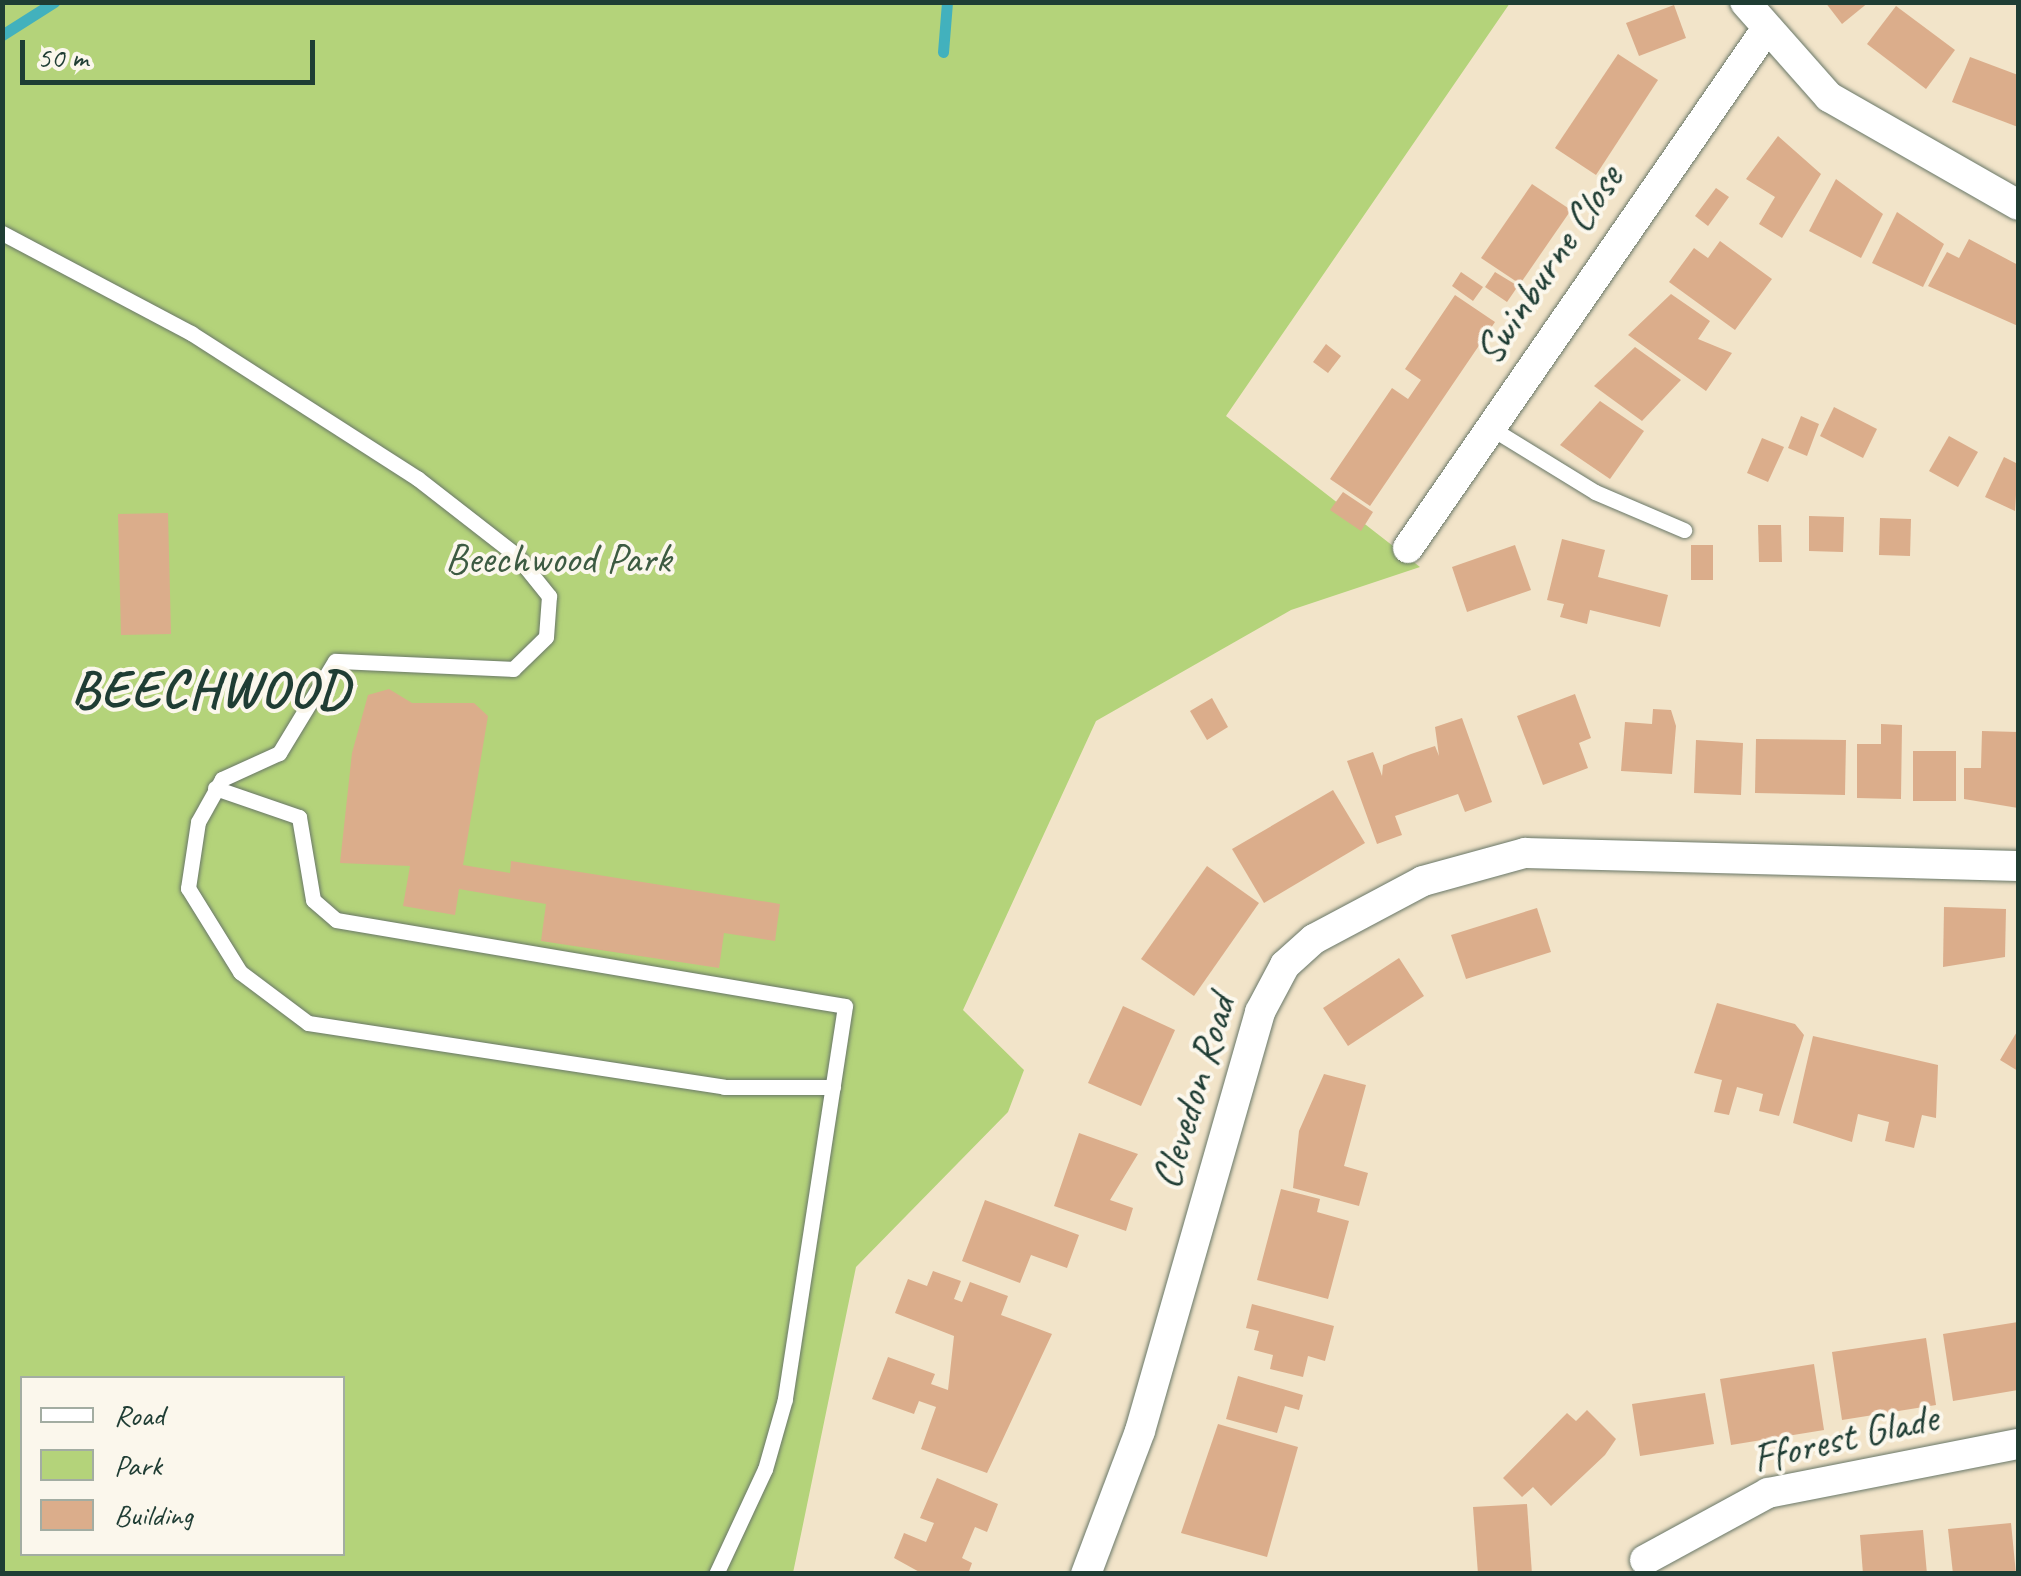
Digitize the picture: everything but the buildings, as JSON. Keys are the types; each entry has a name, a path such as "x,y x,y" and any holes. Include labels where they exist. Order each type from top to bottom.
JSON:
{"street":[{"path":"1745,2 1764,31 1855,116 2018,205"},
{"name":"Swinburne Close","path":"1408,548 1764,31"},
{"name":"Clevedon Road","path":"1086,1574 1140,1431 1260,1012 1285,965 1314,938 1423,881 1525,852 2018,866"},
{"name":"Fforest Glade","path":"1645,1560 1768,1494 2018,1444"}],"lane":[{"path":"2,233 191,333 417,478 516,555 548,596 546,637 513,669 335,661 279,753 238,768 215,788 190,854 195,911 240,972 308,1023 724,1087 833,1087"},
{"path":"1491,428 1595,492 1684,530"},
{"path":"215,788 299,817 313,900 336,920 845,1006 784,1399 766,1469 716,1574"}],"green space":[{"name":"Beechwood Park","path":"3,3 1510,3 1226,416 1420,567 1291,610 1096,721 963,1010 1024,1070 1008,1112 856,1267 793,1573 3,1573"}],"waterway":[{"path":"2,35 54,2"},
{"path":"943,52 947,2"}],"district":[{"name":"BEECHWOOD","path":"211,690"}]}
